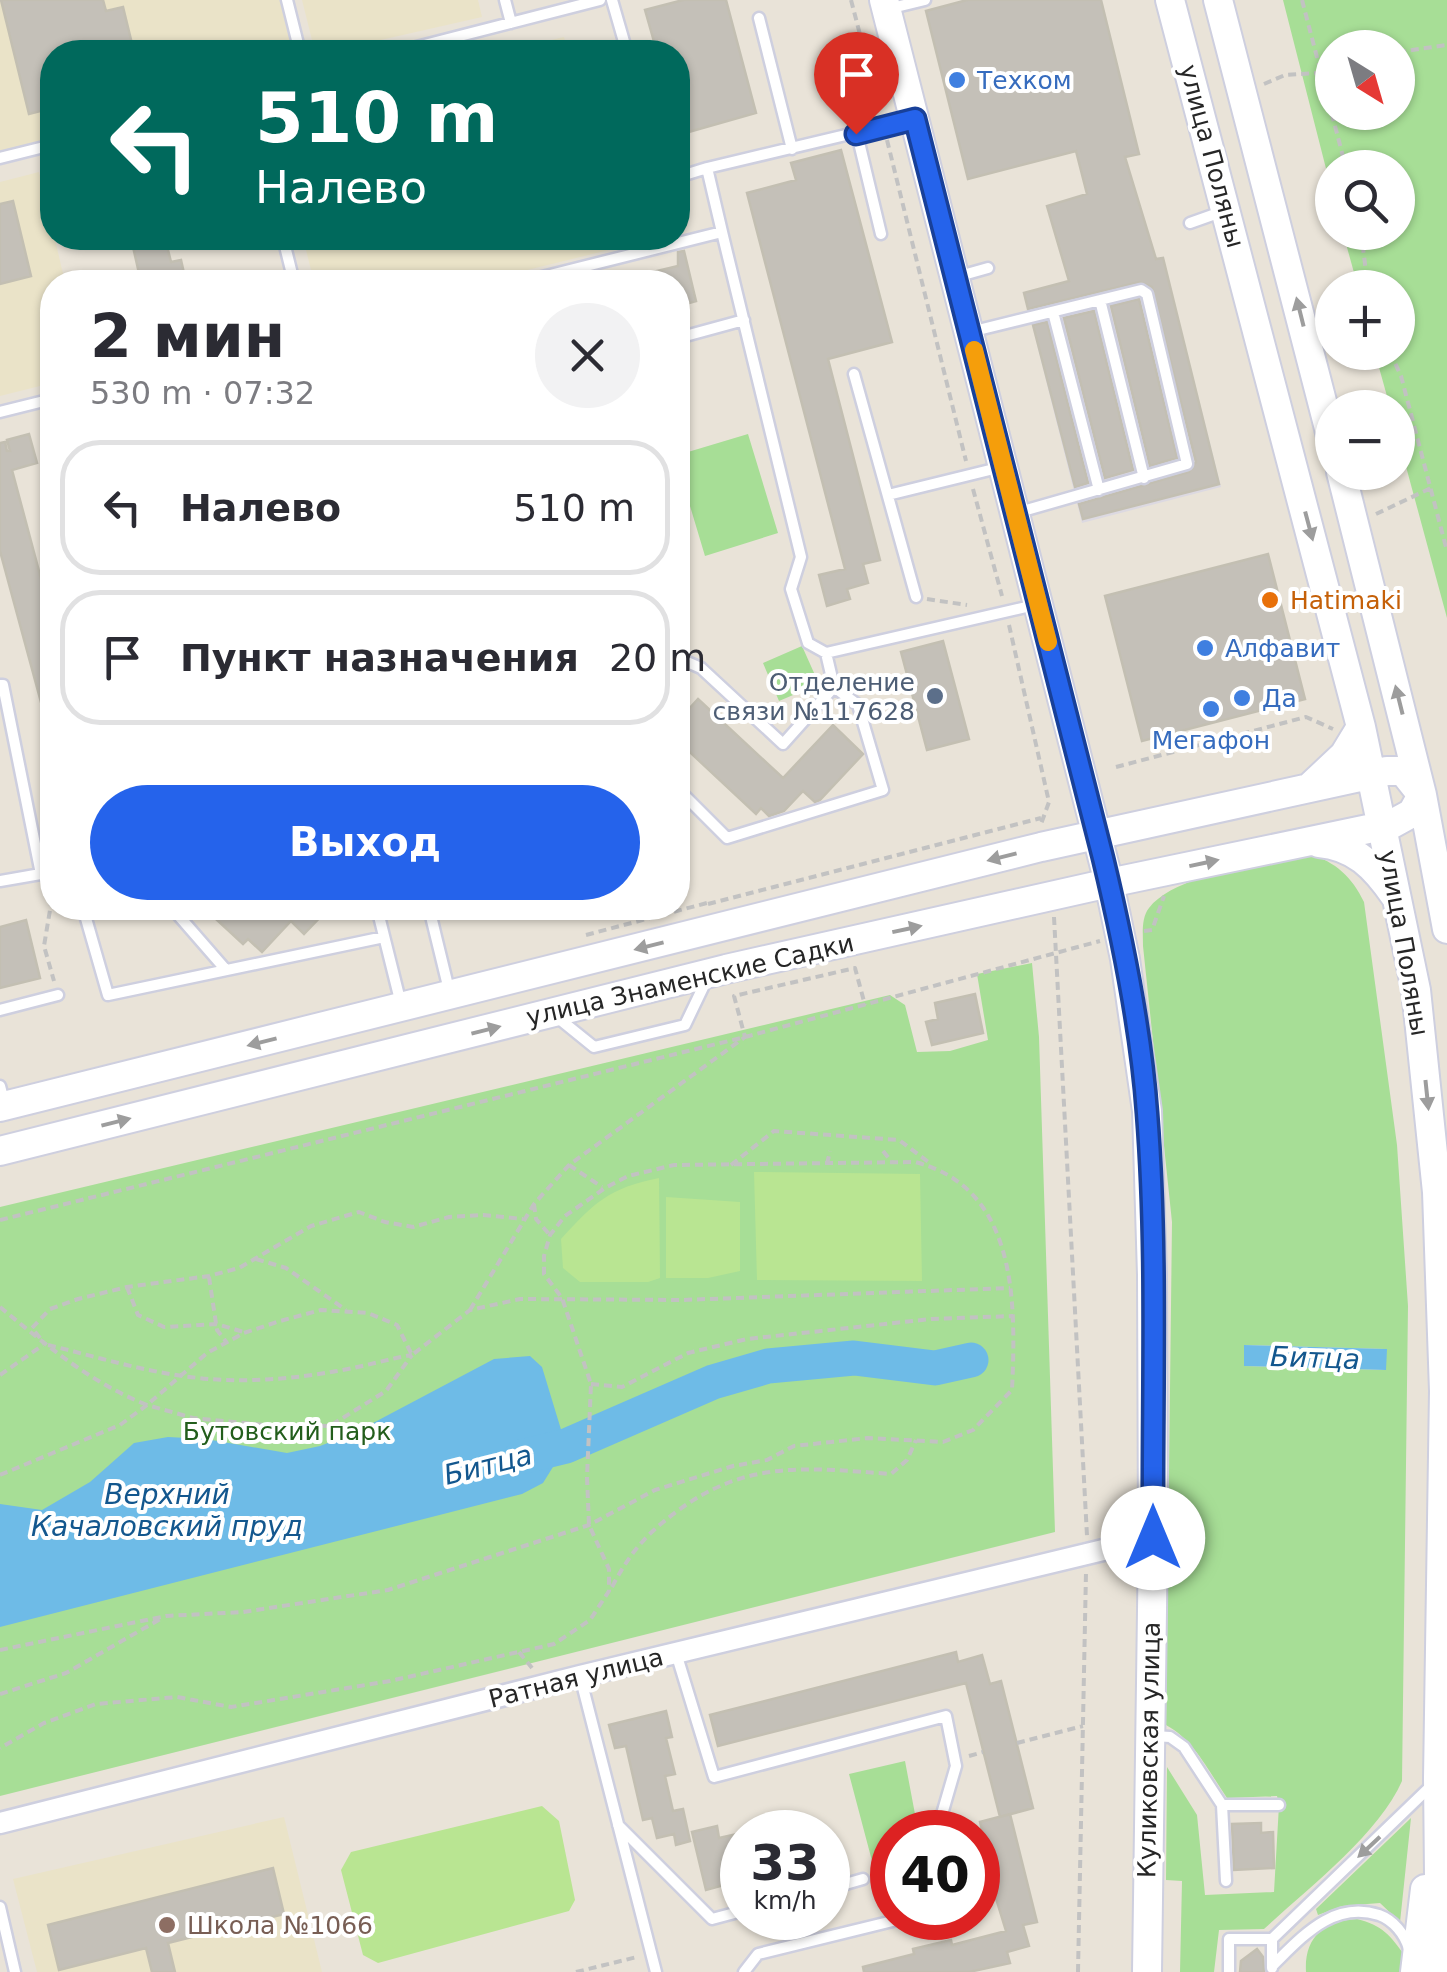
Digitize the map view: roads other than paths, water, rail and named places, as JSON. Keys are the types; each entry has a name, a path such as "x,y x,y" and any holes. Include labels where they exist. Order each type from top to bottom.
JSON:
{"street":[{"name":"улица Поляны","path":"1170,0 1226,210 1350,729 1372,774 1416,990 1437,1192 1444,1391 1438,1778 1440,1972"},
{"name":"улица Поляны","path":"1218,0 1319,390"},
{"name":"Куликовская улица","path":"886,5 1109,882 1125,959 1147,1111 1153,1538 1147,1971"},
{"name":"улица Поляны","path":"1346,490 1422,794 1447,928"},
{"path":"1306,790 1344,755 1350,729"},
{"path":"1372,774 1403,771 1422,794 1412,813 1383,826"},
{"name":"улица Знаменские Садки","path":"2,1099 402,1007 1041,847 1372,774"},
{"name":"улица Знаменские Садки","path":"0,1150 710,973 1109,882 1383,826"},
{"path":"1308,842 1339,844 1364,858 1398,900"},
{"path":"359,1062 396,1038 404,1023 402,1007"},
{"name":"Ратная улица","path":"0,1822 580,1676 1153,1538"},
{"path":"1415,1972 1438,1778"}],"lane":[{"path":"287,0 297,40"},
{"path":"505,0 511,23"},
{"path":"444,40 600,0"},
{"path":"612,0 624,40"},
{"path":"886,5 925,0"},
{"path":"758,18 792,148"},
{"path":"690,173 915,119"},
{"path":"856,134 881,234"},
{"path":"0,158 40,147"},
{"path":"707,168 801,557 790,589 808,643 826,652 1038,604"},
{"path":"1190,223 1226,210"},
{"path":"690,240 722,232"},
{"path":"572,270 651,250"},
{"path":"955,277 988,268"},
{"path":"969,332 1145,290 1152,312 1188,461 1184,467 1016,514"},
{"path":"1100,300 1144,478"},
{"path":"1054,312 1100,490"},
{"path":"690,335 744,320"},
{"path":"854,374 916,598"},
{"path":"0,412 40,402"},
{"path":"888,495 1004,466"},
{"path":"690,801 727,838 882,790 858,706 834,687 826,652"},
{"path":"690,663 701,668 783,744 834,687"},
{"path":"0,685 40,847"},
{"path":"0,881 40,874"},
{"path":"87,920 108,995 384,937"},
{"path":"182,920 226,970"},
{"path":"379,920 402,1007"},
{"path":"432,920 450,995"},
{"path":"552,1013 594,1047 685,1025 710,973"},
{"path":"0,1010 58,995"},
{"path":"676,1653 714,1778 946,1716 956,1766 943,1810"},
{"path":"580,1676 656,1972"},
{"path":"1148,1736 1170,1738 1184,1747 1222,1805 1226,1881"},
{"path":"1229,1972 1230,1939 1272,1939 1438,1778"},
{"path":"1222,1805 1278,1805"},
{"path":"618,1825 712,1919 720,1917"},
{"path":"850,1883 864,1879"},
{"path":"0,1908 16,1972"},
{"path":"1272,1969 1314,1925 1339,1914 1366,1911 1389,1919 1406,1939 1415,1972"},
{"path":"744,1972 758,1954 870,1927"},
{"path":"1272,1939 1272,1969"},
{"path":"1131,1972 1147,1971"}],"water":[{"path":"1244,1345 1387,1349 1386,1370 1244,1366"},
{"name":"Верхний Качаловский пруд","path":"530,1356 542,1367 566,1446 543,1483 522,1494 0,1627 0,1504 42,1510 90,1482 134,1443 168,1437 206,1439 287,1453 320,1446 356,1432 494,1359"}],"waterway":[{"name":"Битца","path":"521,1457 566,1446 713,1382 768,1366 854,1358 935,1368 971,1360"}],"place":[{"name":"Техком","path":"957,80"},
{"name":"Hatimaki","path":"1270,600"},
{"name":"Алфавит","path":"1205,648"},
{"name":"Отделение связи №117628","path":"935,696"},
{"name":"Да","path":"1242,698"},
{"name":"Мегафон","path":"1211,709"},
{"name":"Школа №1066","path":"167,1925"}],"park label":[{"name":"Бутовский парк","path":"287,1431"}]}
